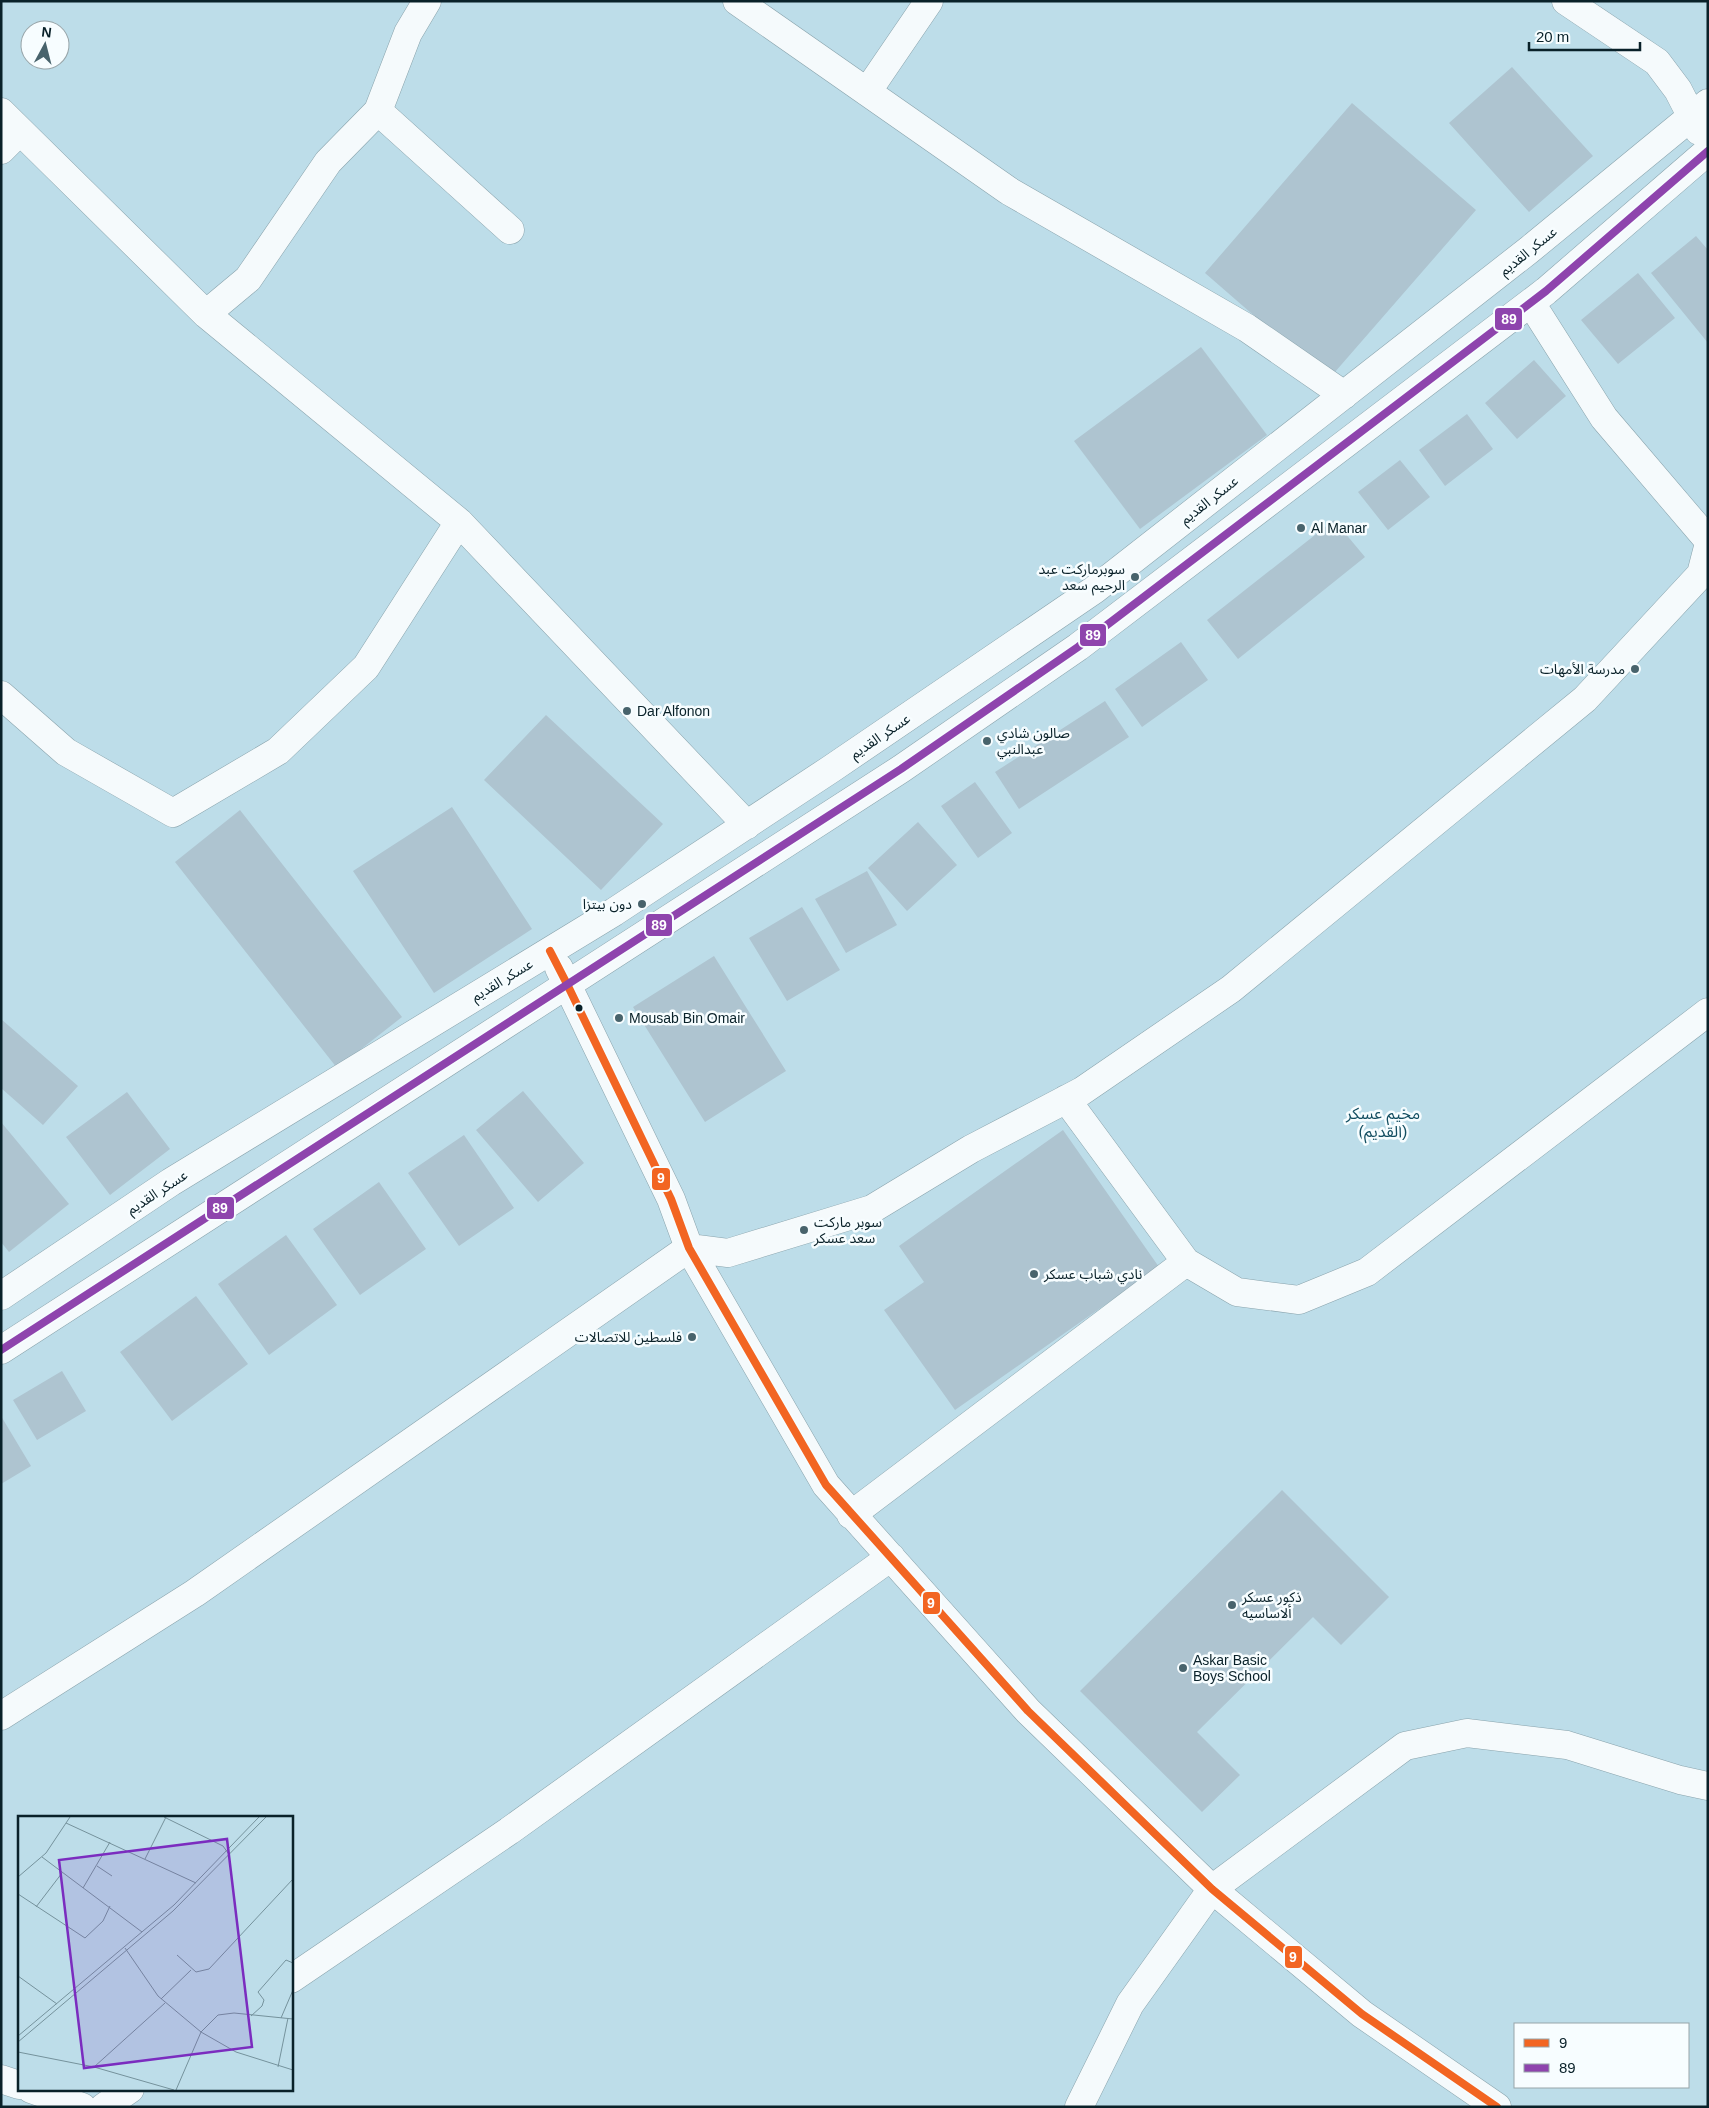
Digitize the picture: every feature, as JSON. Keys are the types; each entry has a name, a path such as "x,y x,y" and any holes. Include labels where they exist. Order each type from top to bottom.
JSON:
{"street":[{"path":"206,314 248,279 328,162 378,111 408,33 427,1"},
{"path":"737,1 1009,191 1248,328 1344,395"},
{"path":"867,92 930,1"},
{"path":"1566,1 1657,62 1678,90 1699,110 1708,145"},
{"name":"عسكر القديم","path":"1,1296 171,1182 614,912 747,825 1094,590 1529,250 1699,110"},
{"path":"378,111 510,230"},
{"path":"7,131 206,314 459,522 747,825"},
{"path":"1,1350 901,769 1078,646 1531,303 1708,151"},
{"path":"1531,303 1604,418 1708,540"},
{"path":"1,695 66,752 173,813 278,751 366,667 459,522"},
{"path":"1,1716 195,1593 690,1248 728,1253 872,1209 971,1149 1082,1091 1232,989 1585,700 1700,574 1708,547"},
{"path":"550,951 671,1199 690,1248 826,1485 1028,1711 1212,1889 1362,2014 1497,2107"},
{"path":"1066,1099 1186,1262 1237,1292 1298,1300 1367,1272 1708,1012"},
{"path":"851,1515 1186,1262"},
{"path":"292,1978 509,1832 891,1557"},
{"path":"1079,2107 1130,2004 1212,1889 1405,1746 1467,1733 1567,1745 1680,1780 1708,1786"},
{"path":"1,2079 18,2085"},
{"path":"34,2090 82,2107"},
{"path":"104,2107 129,2090"}],"building":[{"path":"1512,67 1593,156 1529,212 1449,123"},
{"path":"1352,103 1476,210 1328,380 1205,273"},
{"path":"1696,236 1708,250 1708,343 1651,273"},
{"path":"1638,273 1675,318 1618,364 1581,320"},
{"path":"1201,347 1267,435 1140,529 1074,441"},
{"path":"1534,360 1566,396 1517,439 1485,403"},
{"path":"1467,414 1493,449 1445,486 1419,450"},
{"path":"1400,460 1430,497 1388,530 1358,492"},
{"path":"1334,520 1365,557 1238,659 1207,620"},
{"path":"1181,642 1208,680 1142,727 1115,689"},
{"path":"1105,701 1129,737 1019,809 995,772"},
{"path":"546,715 663,824 601,890 484,780"},
{"path":"975,782 1012,833 978,858 941,806"},
{"path":"452,807 532,929 434,993 353,871"},
{"path":"240,810 402,1017 337,1068 175,862"},
{"path":"918,822 957,865 907,911 868,868"},
{"path":"867,871 897,925 846,953 815,899"},
{"path":"802,907 840,970 787,1001 749,938"},
{"path":"714,956 786,1071 705,1122 633,1007"},
{"path":"1,1019 78,1086 43,1125 1,1088"},
{"path":"523,1091 584,1163 538,1202 476,1130"},
{"path":"127,1092 170,1149 110,1195 66,1137"},
{"path":"1,1122 69,1204 9,1252 1,1242"},
{"name":"نادي شباب عسكر","path":"1063,1130 1159,1267 955,1410 884,1310 924,1282 899,1246"},
{"path":"464,1135 514,1208 459,1246 408,1173"},
{"path":"379,1182 426,1249 360,1295 313,1229"},
{"path":"286,1235 337,1305 269,1355 218,1284"},
{"path":"196,1296 248,1364 172,1421 120,1352"},
{"path":"62,1371 86,1411 37,1440 13,1400"},
{"path":"1,1416 31,1466 1,1484"},
{"name":"Askar Basic Boys School","path":"1282,1490 1389,1597 1341,1645 1313,1617 1197,1732 1240,1775 1202,1812 1080,1691"}],"transit line":[{"name":"89","path":"1,1350 901,769 1078,647 1546,291 1708,151"},
{"name":"9","path":"550,951 671,1199 689,1248 826,1485 1028,1711 1212,1889 1362,2014 1497,2107"}],"place":[{"name":"Al Manar","path":"1301,528"},
{"name":"سوبرماركت عبد الرحيم سعد","path":"1135,577"},
{"name":"مدرسة الأمهات","path":"1635,669"},
{"name":"Dar Alfonon","path":"627,711"},
{"name":"صالون شادي عبدالنبي","path":"987,741"},
{"name":"دون بيتزا","path":"642,904"},
{"name":"Mousab Bin Omair","path":"619,1018"},
{"name":"سوبر ماركت سعد عسكر","path":"804,1230"},
{"name":"نادي شباب عسكر","path":"1034,1274"},
{"name":"فلسطين للاتصالات","path":"692,1337"},
{"name":"ذكور عسكر ألاساسيه","path":"1232,1605"},
{"name":"Askar Basic Boys School","path":"1183,1668"}],"district":[{"name":"مخيم عسكر (القديم)","path":"1383,1122"}]}
